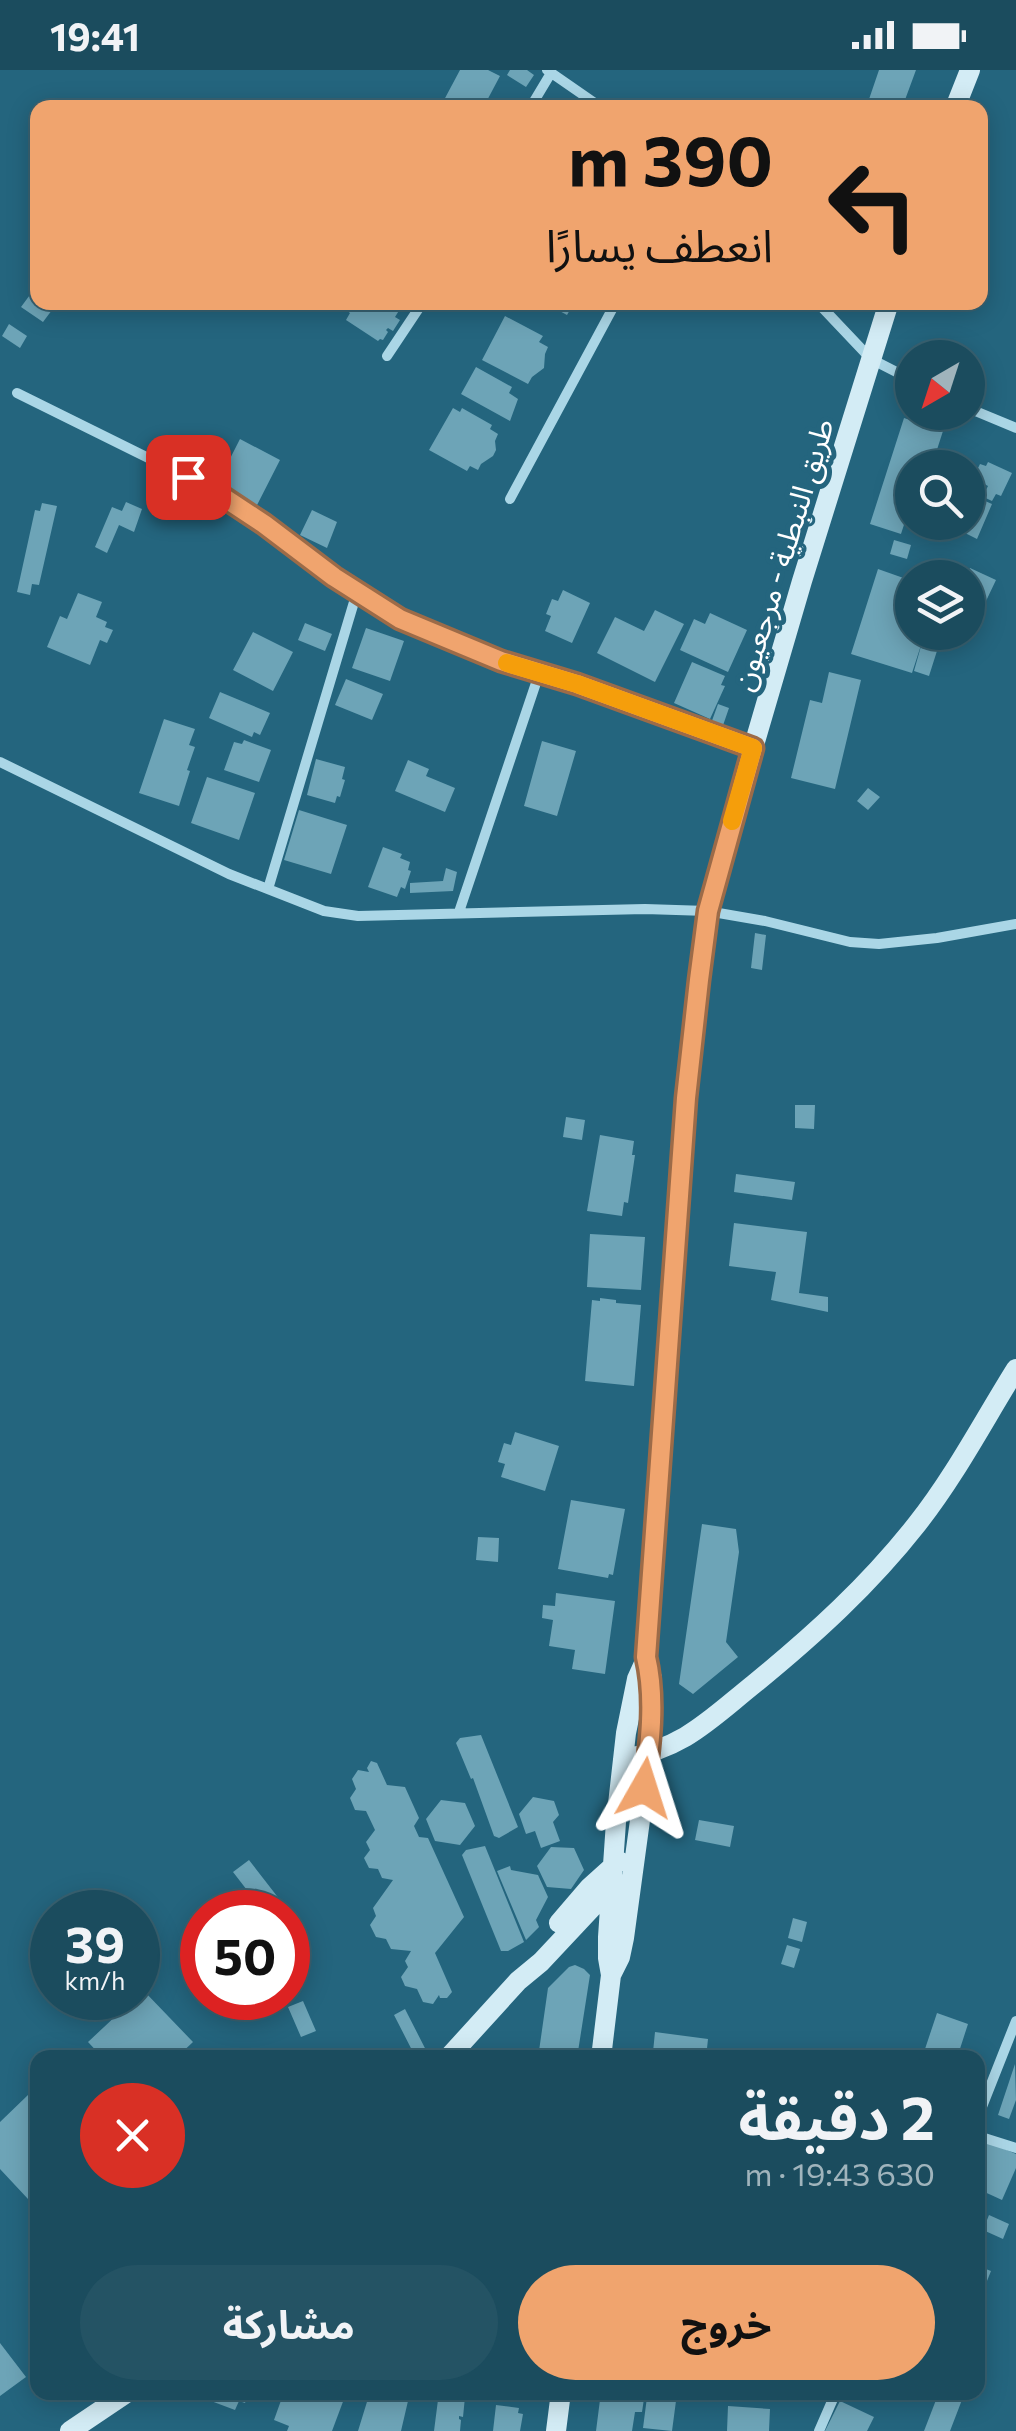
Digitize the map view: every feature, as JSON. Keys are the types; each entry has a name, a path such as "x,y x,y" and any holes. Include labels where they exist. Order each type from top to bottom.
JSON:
{"main road":[{"path":"958,100 970,70"},
{"name":"طريق النبطية - مرجعيون","path":"601,2050 611,1975 624,1938 623,1759 631,1702 646,1657 686,1098 708,911 753,748 887,310"},
{"path":"623,1759 681,1741 705,1724 823,1626 869,1581 920,1521 1016,1368"},
{"name":"طريق النبطية - مرجعيون","path":"624,1868 649,1754 652,1679 646,1657"},
{"path":"455,2050 518,1981 532,1956 589,1888 624,1868"},
{"path":"70,2431 116,2400"},
{"path":"556,2431 560,2400"}],"street":[{"path":"534,100 549,71 591,100"},
{"path":"387,356 418,310"},
{"path":"510,499 612,310"},
{"path":"825,310 872,359 895,371"},
{"path":"17,392 211,489 400,619 501,661 577,684 753,748"},
{"path":"985,415 1016,428"},
{"path":"268,890 357,592"},
{"path":"460,912 539,674"},
{"path":"0,762 229,874 324,911 358,916 708,911 765,920 850,942 879,944 1016,924"},
{"path":"985,2099 1016,2021"},
{"path":"985,2138 1016,2148"},
{"path":"819,2431 833,2400"}],"building":[{"path":"460,70 488,70 500,76 487,100 444,100"},
{"path":"510,70 527,70 534,75 526,87 507,75"},
{"path":"879,70 916,70 905,100 869,100"},
{"path":"30,295 30,310 52,310 43,322 21,307"},
{"path":"346,310 399,310 395,317 400,320 393,331 388,328 383,340 378,341 346,320 350,313"},
{"path":"505,316 543,336 539,342 548,347 544,368 528,384 482,360"},
{"path":"9,324 27,336 20,348 2,336"},
{"path":"476,367 512,387 509,393 518,399 510,421 461,394"},
{"path":"453,408 460,412 462,408 492,425 490,429 498,434 493,456 478,470 470,466 467,471 429,450"},
{"path":"900,430 943,431 937,450 895,450 895,532 870,524"},
{"path":"240,439 280,460 254,511 214,490"},
{"path":"988,462 1012,473 1001,496 996,494 992,501 985,498"},
{"path":"985,501 992,504 985,520"},
{"path":"126,502 142,509 134,532 119,525 107,553 95,547 112,507 122,511"},
{"path":"42,503 57,506 39,585 32,584 30,595 17,592 35,510 40,511"},
{"path":"312,510 337,522 327,548 300,535"},
{"path":"894,540 911,545 907,559 890,554"},
{"path":"878,569 895,575 895,650 919,650 912,673 851,654"},
{"path":"985,575 996,580 985,603"},
{"path":"563,590 590,603 572,643 545,631 552,599 558,601"},
{"path":"78,593 102,602 96,617 113,630 107,643 100,640 90,665 47,647 60,616 67,619"},
{"path":"655,610 684,624 655,682 597,653 615,617 644,631"},
{"path":"710,613 747,630 728,672 680,650 694,619 705,624"},
{"path":"305,623 332,634 325,651 298,640"},
{"path":"366,628 404,641 390,681 352,668"},
{"path":"253,632 293,652 273,691 233,670"},
{"path":"920,650 937,650 929,676 914,671"},
{"path":"692,662 725,676 721,685 725,686 710,719 674,703"},
{"path":"829,672 861,680 835,789 791,778 810,700 822,703"},
{"path":"346,679 383,694 372,720 335,705"},
{"path":"220,692 270,713 260,735 254,732 252,737 209,718"},
{"path":"718,704 729,708 720,734 709,729"},
{"path":"164,719 195,729 189,745 195,747 179,806 139,793"},
{"path":"244,740 271,750 259,782 224,770 234,742 242,744"},
{"path":"542,741 576,751 557,816 524,806"},
{"path":"316,759 345,767 345,780 335,803 307,795"},
{"path":"408,760 429,769 426,776 455,788 445,812 395,791"},
{"path":"207,777 255,793 239,840 191,823"},
{"path":"868,788 880,797 868,810 857,801"},
{"path":"299,810 347,825 331,874 284,860"},
{"path":"383,847 402,854 400,858 410,862 405,889 401,887 397,897 368,887"},
{"path":"446,868 457,872 453,891 410,893 410,883 443,881"},
{"path":"755,933 766,935 762,970 751,968"},
{"path":"795,1105 815,1105 814,1129 795,1128"},
{"path":"566,1117 585,1120 582,1140 563,1137"},
{"path":"600,1135 634,1141 628,1203 624,1202 622,1216 587,1211"},
{"path":"736,1174 795,1182 792,1200 734,1192"},
{"path":"734,1223 807,1232 799,1293 828,1297 828,1312 771,1300 776,1272 729,1266"},
{"path":"590,1234 645,1237 641,1290 587,1287"},
{"path":"592,1300 641,1305 634,1386 585,1381"},
{"path":"515,1432 559,1446 545,1491 501,1477 505,1464 498,1462 504,1443 511,1445"},
{"path":"571,1500 625,1509 613,1575 608,1578 558,1569"},
{"path":"702,1524 736,1529 739,1552 726,1642 738,1657 693,1694 679,1684"},
{"path":"478,1537 499,1538 498,1562 476,1560"},
{"path":"556,1593 615,1601 605,1674 572,1669 575,1650 549,1646 553,1620 542,1618 543,1605 555,1606"},
{"path":"481,1735 518,1827 499,1838 494,1836 456,1743 460,1738"},
{"path":"371,1761 377,1763 387,1785 405,1787 419,1818 414,1826 419,1837 428,1838 464,1917 435,1953 452,1992 447,1998 439,1995 433,2004 423,2002 417,1989 405,1986 401,1977 411,1951 391,1949 386,1939 376,1937 370,1925 376,1916 373,1908 393,1880 382,1878 378,1869 369,1868 364,1858 370,1850 366,1842 375,1830 366,1811 355,1810 350,1798 356,1789 352,1779 358,1770 369,1772"},
{"path":"533,1797 554,1801 559,1815 553,1822 560,1841 541,1848 535,1831 526,1834 519,1814"},
{"path":"441,1800 465,1803 475,1826 460,1845 435,1841 426,1819"},
{"path":"699,1820 734,1826 730,1847 695,1840"},
{"path":"485,1846 524,1942 508,1951 501,1951 462,1855 466,1850"},
{"path":"551,1847 574,1848 584,1870 571,1889 547,1887 537,1866"},
{"path":"249,1860 272,1890 247,1890 233,1872"},
{"path":"510,1866 511,1870 538,1875 548,1897 536,1920 539,1927 526,1940 497,1871"},
{"path":"793,1918 807,1922 802,1942 788,1938"},
{"path":"787,1945 800,1949 794,1968 781,1964"},
{"path":"575,1965 590,1975 578,2050 539,2050 548,1988"},
{"path":"160,2008 193,2042 184,2050 96,2050 88,2042 112,2020 160,2020"},
{"path":"405,2009 426,2050 412,2050 394,2015"},
{"path":"937,2013 968,2024 960,2050 925,2050"},
{"path":"310,2017 316,2031 301,2037 294,2020"},
{"path":"655,2032 708,2039 707,2050 653,2050"},
{"path":"1015,2064 1016,2100 1009,2119 998,2115"},
{"path":"30,2097 28,2199 0,2169 0,2122"},
{"path":"985,2140 1016,2154 1016,2168 1002,2200 985,2192"},
{"path":"989,2215 1009,2224 1003,2239 985,2231"},
{"path":"0,2343 26,2377 0,2396"},
{"path":"208,2400 246,2400 239,2401 235,2410"},
{"path":"281,2400 344,2400 332,2431 287,2431 289,2426 274,2420"},
{"path":"368,2400 408,2401 401,2431 358,2431"},
{"path":"438,2400 465,2400 463,2417 459,2416 460,2431 434,2431"},
{"path":"600,2400 644,2400 642,2412 635,2412 632,2431 596,2431"},
{"path":"647,2400 676,2401 672,2431 643,2428"},
{"path":"936,2400 962,2400 950,2431 924,2431"},
{"path":"840,2401 874,2417 867,2431 825,2431"},
{"path":"496,2405 519,2408 518,2413 523,2414 520,2431 493,2431"},
{"path":"728,2406 770,2409 769,2431 727,2431"}],"slow traffic":[{"path":"507,663 577,684 753,748 732,821"}],"route":[{"path":"188,477 264,524 334,577 400,619 501,661 577,684 753,748 708,911 690,1059 646,1657 652,1700 644,1788"}]}
